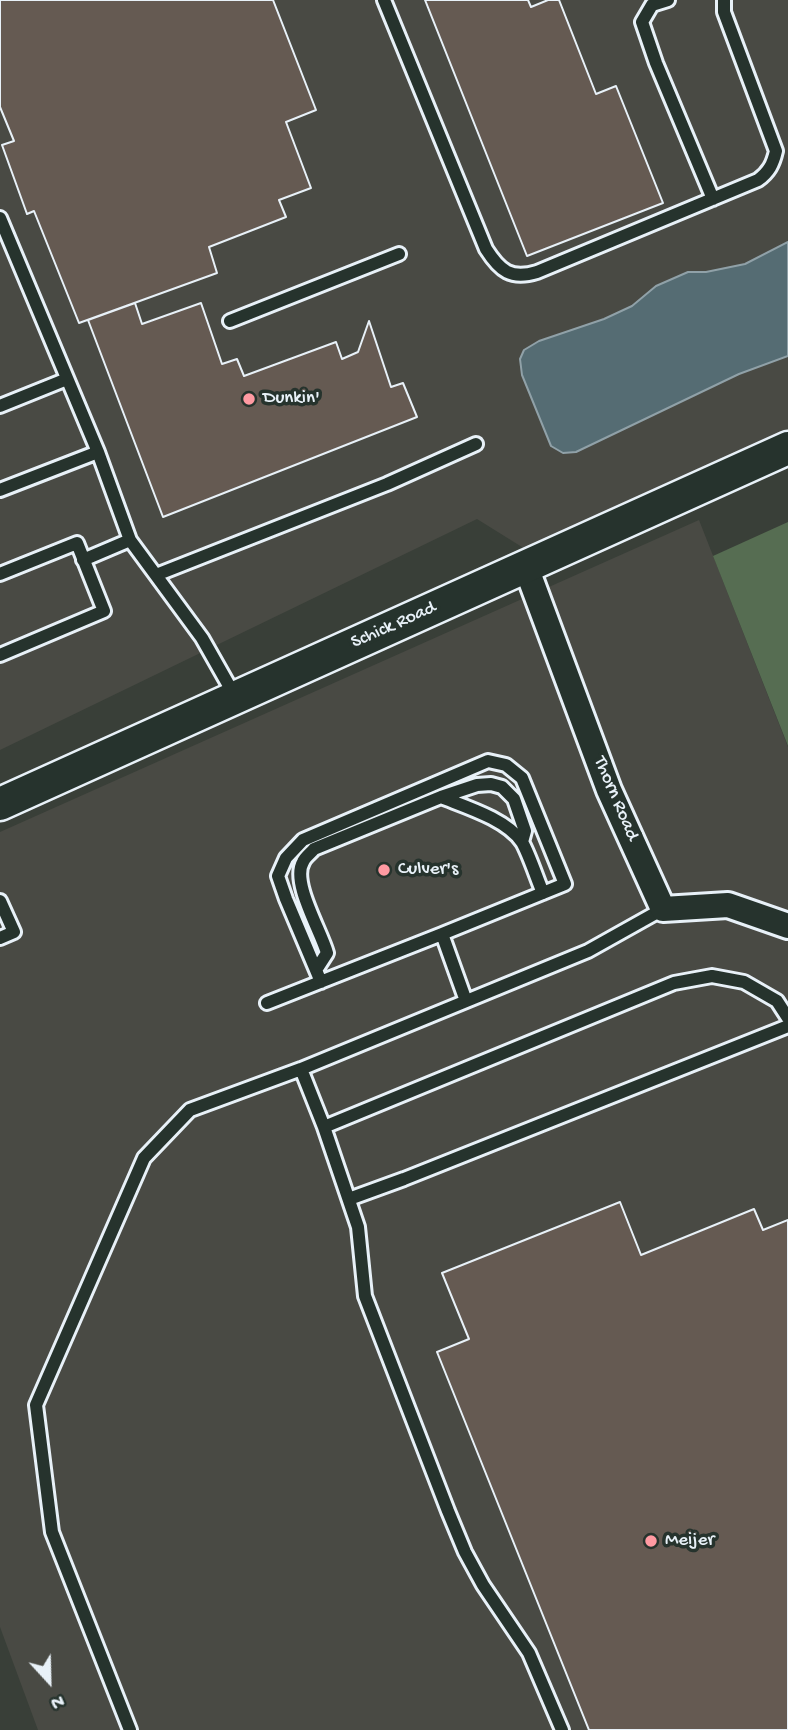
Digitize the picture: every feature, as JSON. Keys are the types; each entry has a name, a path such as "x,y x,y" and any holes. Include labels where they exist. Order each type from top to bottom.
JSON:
{"street":[{"name":"Schick Road","path":"0,804 788,448"},
{"name":"Thorn Road","path":"526,567 609,790 663,909"},
{"path":"663,909 728,905 788,926"}],"lane":[{"path":"384,0 486,249 493,260 513,275 537,272 758,180 767,173 774,162 776,151 724,12 724,0"},
{"path":"668,0 652,5 642,22 656,63 713,199"},
{"path":"0,218 97,452 130,540 202,638 236,698"},
{"path":"230,321 399,254"},
{"path":"0,406 67,379"},
{"path":"156,575 387,484 476,444"},
{"path":"0,490 97,452"},
{"path":"83,560 130,540"},
{"path":"0,574 77,543 104,611 0,655"},
{"path":"267,1003 318,976 442,934 565,884 522,778 506,765 488,761 303,840 286,858 278,876 318,976"},
{"path":"318,976 327,953 307,905 300,876 302,863 314,849 441,797 477,785 491,784 502,787 514,799 525,831 522,842"},
{"path":"441,797 479,811 522,842 543,893"},
{"path":"0,901 14,932 0,938"},
{"path":"130,1730 52,1532 36,1405 144,1158 190,1110 301,1069 588,951 663,909"},
{"path":"442,934 466,1001"},
{"path":"324,1127 674,983 712,976 744,982 777,1002 788,1018"},
{"path":"349,1199 788,1026"},
{"path":"301,1069 358,1227 365,1296 448,1511 465,1552 483,1585 529,1653 562,1730"}],"shaded area":[{"path":"0,0 788,0 788,434 530,552 477,519 0,750"},
{"path":"699,520 788,747 788,1730 38,1730 0,1627 0,832"}],"green space":[{"path":"788,522 788,746 713,556"}],"water":[{"path":"788,242 788,356 739,374 576,452 563,453 551,446 522,375 520,359 524,350 539,341 604,319 632,306 656,286 688,272 706,272 745,264"}],"building":[{"path":"0,0 273,0 316,110 286,122 311,188 279,200 286,217 209,247 217,273 79,323 34,211 27,214 2,145 14,141 0,107"},
{"path":"425,0 528,0 531,7 548,0 559,0 596,94 616,86 663,203 527,256"},
{"path":"135,303 142,324 201,303 222,364 237,359 244,376 336,342 342,359 358,352 369,321 391,387 403,383 417,417 163,517 88,320"},
{"name":"Meijer","path":"620,1202 641,1255 754,1209 763,1230 788,1220 788,1730 589,1730 437,1352 469,1339 442,1273"}],"place":[{"name":"Dunkin'","path":"249,399"},
{"name":"Culver's","path":"384,870"},
{"name":"Meijer","path":"651,1541"}]}
